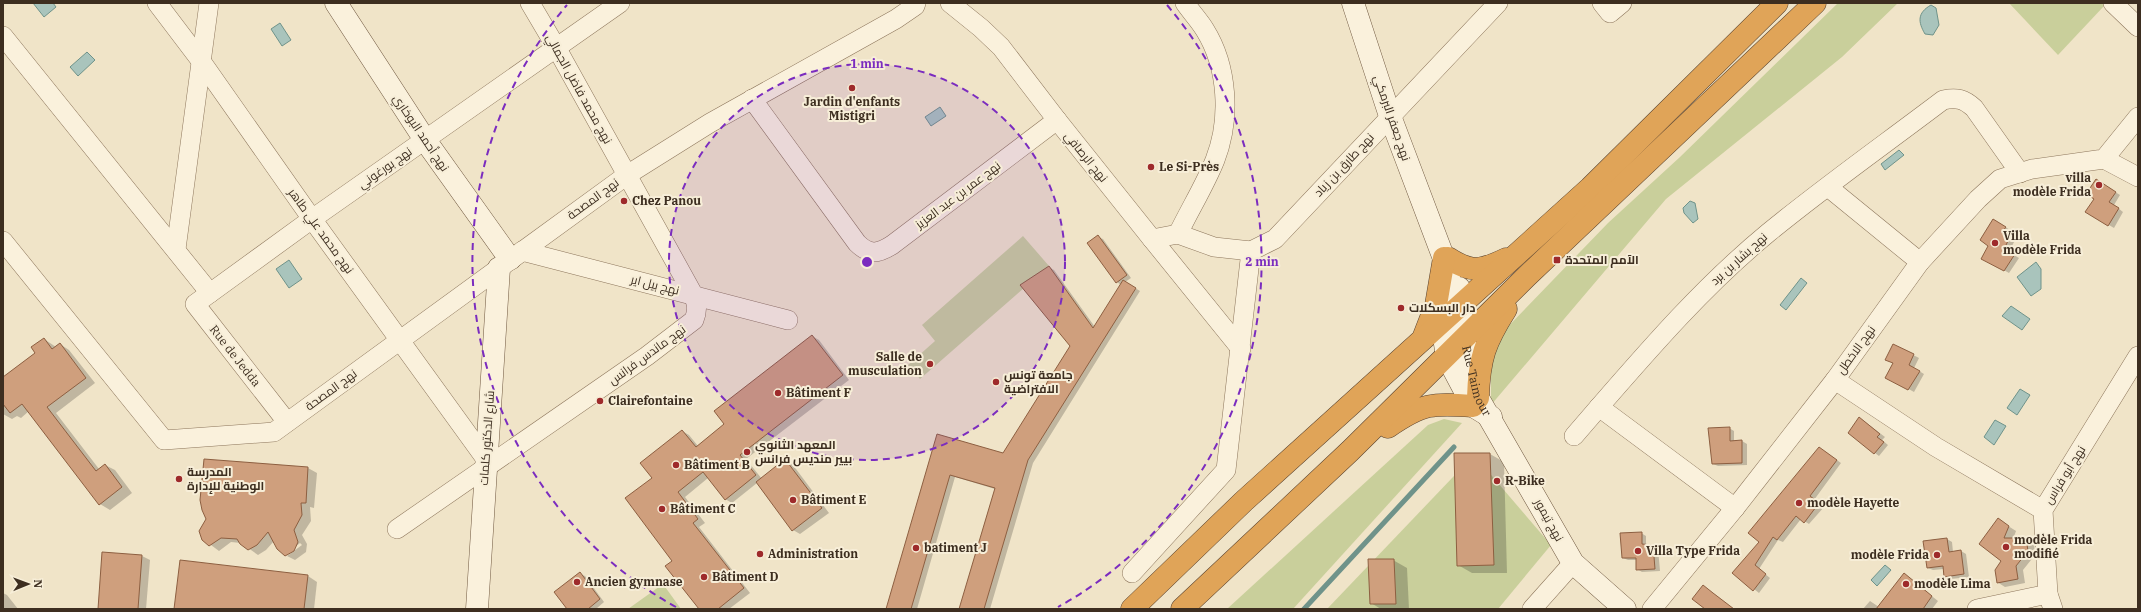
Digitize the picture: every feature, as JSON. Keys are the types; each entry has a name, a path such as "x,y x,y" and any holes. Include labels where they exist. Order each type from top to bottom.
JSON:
{"highway":[{"path":"1182,609 1350,451 1518,253 1590,188 1777,3"},
{"path":"1132,609 1244,501 1422,339 1454,328 1526,278 1815,3"},
{"path":"1297,500 1318,472 1437,351 1454,328 1546,236 1590,188"},
{"path":"1422,339 1436,305 1446,258 1459,265 1474,269 1492,266 1518,253"},
{"path":"1350,451 1406,415 1426,406 1444,404 1481,407 1479,371 1482,352 1493,328 1526,278"}],"street":[{"name":"نهج محمد علي طاهر","path":"157,3 201,61 312,219 400,340 485,463"},
{"path":"176,250 209,3"},
{"name":"نهج أحمد البوخاري","path":"336,3 424,140 510,259"},
{"name":"نهج محمد فاضل الجمالي","path":"530,3 627,175"},
{"name":"نهج بورغوني","path":"210,293 312,219 620,3"},
{"name":"نهج المصحة","path":"3,241 164,440 274,432 627,175 710,123 896,19 915,6 916,3"},
{"name":"نهج الرصافي","path":"950,3 981,28 1001,47 1057,120 1241,349"},
{"path":"1178,234 1215,159 1224,122 1225,87 1218,57 1205,30 1185,3"},
{"name":"نهج جعفر البرمكي","path":"1354,3 1390,116 1434,232 1460,290 1454,328"},
{"path":"1602,3 1610,13 1622,3"},
{"path":"2113,3 2138,27"},
{"name":"نهج طارق بن زياد","path":"1251,250 1275,239 1496,4"},
{"path":"3,36 210,293"},
{"name":"نهج بشار بن برد","path":"1574,436 1661,336 1719,278 1767,234 1943,100 1954,98 1966,100 1974,108 2020,173"},
{"name":"نهج عمر بن عبد العزيز","path":"752,99 857,243 872,253 882,251 1057,120"},
{"path":"2138,117 2104,159 2138,177"},
{"name":"نهج الاخطل","path":"1652,609 1735,508 1835,380 1920,262 2000,179 2032,169 2104,159"},
{"name":"نهج ماندس فرانس","path":"397,529 485,463 647,356 694,320 697,305 693,294 627,175"},
{"path":"1828,187 1920,262"},
{"path":"1132,573 1226,470 1241,349 1251,250 1214,247 1178,234 1152,239"},
{"name":"نهج بيل اير","path":"510,259 693,294 788,320"},
{"name":"شارع الدكتور كلمات","path":"477,609 485,463 510,259"},
{"name":"Rue de Jedda","path":"210,293 195,304 287,422"},
{"name":"Rue Taimour","path":"1454,328 1481,407"},
{"name":"نهج أبو فراس","path":"2051,601 2043,510 2138,356"},
{"path":"1835,380 1936,447 2043,510"},
{"name":"نهج تيمور","path":"1481,407 1573,563 1625,609"},
{"path":"1600,407 1735,508"},
{"path":"1532,609 1573,563"},
{"path":"1977,609 2051,601"}],"green space":[{"path":"1838,3 1898,3 1842,57 1666,199 1491,405 1491,359 1497,338 1608,223 1680,157"},
{"path":"2009,3 2102,3 2104,6 2058,55"},
{"path":"1023,236 1049,266 920,379 908,365 935,341 922,325"},
{"path":"1444,419 1462,423 1293,609 1227,609 1428,425"},
{"path":"1474,455 1551,545 1498,609 1327,609"},
{"path":"663,584 681,609 628,609"}],"water":[{"path":"33,3 53,3 56,7 44,17"},
{"path":"1931,5 1936,8 1939,25 1933,35 1925,34 1920,22 1923,11"},
{"path":"280,23 291,40 282,46 271,29"},
{"path":"87,52 95,60 78,76 70,67"},
{"path":"940,107 946,116 931,126 925,117"},
{"path":"1899,150 1904,155 1885,170 1881,164"},
{"path":"1690,201 1695,203 1698,219 1693,223 1684,213 1683,208"},
{"path":"289,260 302,279 289,288 276,269"},
{"path":"2036,262 2041,269 2041,289 2031,296 2017,277"},
{"path":"1801,278 1807,283 1786,310 1780,305"},
{"path":"2011,306 2030,319 2022,330 2002,316"},
{"path":"2020,389 2030,395 2017,415 2007,408"},
{"path":"1995,420 2006,426 1994,445 1984,437"},
{"path":"1885,565 1891,570 1877,586 1871,580"}],"building":[{"path":"2096,179 2116,192 2109,202 2119,208 2108,226 2085,212 2094,199 2086,194"},
{"name":"Villa modèle Frida","path":"1993,219 2006,227 2002,232 2010,237 2004,249 2015,254 2004,271 1981,259 1988,246 1980,240"},
{"path":"1098,235 1127,275 1116,283 1087,243"},
{"path":"1049,266 1093,328 1123,280 1136,288 1028,460 984,609 959,609 995,488 950,475 911,609 886,609 937,434 1003,453 1070,346 1020,285"},
{"path":"812,335 843,375 740,455 756,475 725,500 703,472 678,492 698,519 693,523 744,588 718,609 699,609 665,566 672,561 625,498 652,478 640,463 682,430 696,447 724,424 714,411"},
{"path":"44,338 52,349 60,343 86,378 47,407 96,471 105,464 122,487 99,505 22,404 10,413 3,404 3,377 35,353 31,347"},
{"path":"1893,344 1914,354 1909,365 1920,371 1908,390 1885,378 1893,363 1885,360"},
{"path":"1859,417 1880,434 1877,437 1884,442 1874,454 1848,433"},
{"path":"1730,427 1730,441 1742,440 1742,463 1712,464 1708,428"},
{"path":"1819,447 1837,460 1810,496 1819,503 1804,523 1796,516 1777,540 1773,537 1755,565 1766,574 1753,591 1732,573 1759,542 1748,533"},
{"path":"1454,453 1490,453 1494,565 1457,566"},
{"path":"204,459 308,467 306,503 301,503 302,515 294,530 298,542 294,551 285,556 277,549 268,532 257,545 248,550 240,544 237,539 221,538 209,546 202,540 199,531 206,519 200,500"},
{"name":"Bâtiment E","path":"785,459 822,508 792,531 756,482"},
{"name":"modèle Frida modifié","path":"1998,518 2009,526 2004,538 2026,538 2028,551 2016,566 2018,579 1997,583 1995,570 2001,561 1979,544"},
{"name":"Villa Type Frida","path":"1642,532 1642,544 1653,545 1655,569 1636,570 1636,558 1622,558 1620,533"},
{"path":"1947,538 1949,552 1961,550 1964,574 1944,577 1943,566 1927,568 1923,541"},
{"path":"102,552 142,555 138,609 98,609"},
{"path":"1368,559 1394,559 1396,604 1370,604"},
{"path":"180,560 308,575 304,609 174,609"},
{"name":"Ancien gymnase","path":"580,572 600,599 588,609 567,609 554,592"},
{"name":"modèle Lima","path":"1904,573 1932,596 1923,609 1876,609"},
{"path":"1703,585 1734,609 1705,609 1692,599"}],"waterway":[{"path":"1304,609 1454,447"}],"place":[{"name":"Jardin d'enfants Mistigri","path":"852,88"},
{"name":"Le Si-Près","path":"1151,167"},
{"name":"villa modèle Frida","path":"2099,185"},
{"name":"Chez Panou","path":"624,201"},
{"name":"Villa modèle Frida","path":"1995,243"},
{"name":"الآمم المتحدة","path":"1557,260"},
{"name":"دار البسكلات","path":"1401,308"},
{"name":"Salle de musculation","path":"930,364"},
{"name":"جامعة تونس الافتراضية","path":"996,382"},
{"name":"Bâtiment F","path":"778,393"},
{"name":"Clairefontaine","path":"600,401"},
{"name":"المعهد الثانوي بيير منديس فرانس","path":"747,452"},
{"name":"Bâtiment B","path":"676,465"},
{"name":"المدرسة الوطنية للإدارة","path":"179,479"},
{"name":"R-Bike","path":"1497,481"},
{"name":"Bâtiment E","path":"793,500"},
{"name":"modèle Hayette","path":"1799,503"},
{"name":"Bâtiment C","path":"662,509"},
{"name":"modèle Frida modifié","path":"2006,547"},
{"name":"batiment J","path":"916,548"},
{"name":"Villa Type Frida","path":"1638,551"},
{"name":"Administration","path":"760,554"},
{"name":"modèle Frida","path":"1937,555"},
{"name":"Bâtiment D","path":"704,577"},
{"name":"Ancien gymnase","path":"577,582"},
{"name":"modèle Lima","path":"1906,584"}]}
